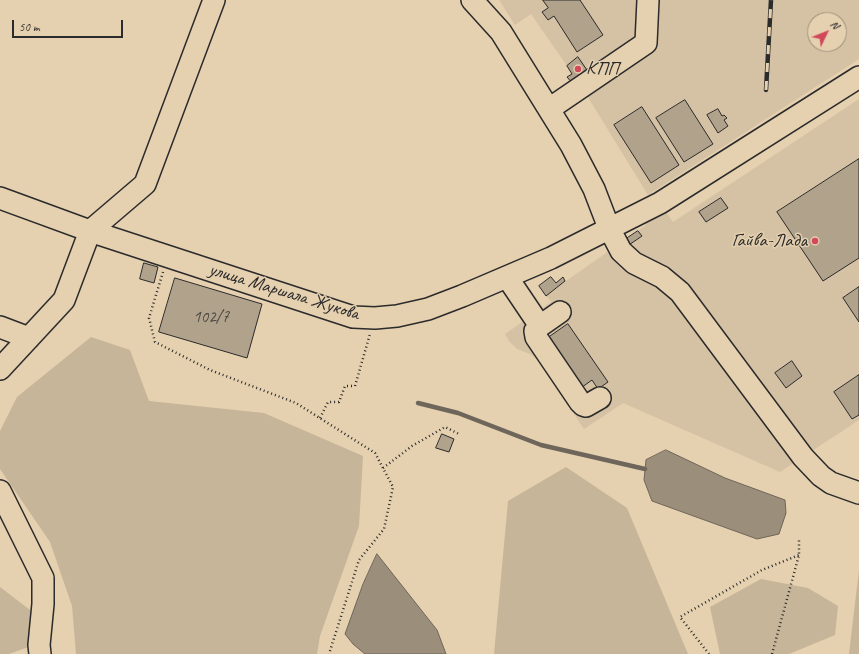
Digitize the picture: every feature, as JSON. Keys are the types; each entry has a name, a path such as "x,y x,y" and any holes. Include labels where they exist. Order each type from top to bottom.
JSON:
{"street":[{"path":"0,369 64,300 90,231 145,184 214,0"},
{"path":"549,109 646,43 648,0"},
{"path":"481,2 549,109 584,169 594,189 617,245 626,257 634,263 662,277 680,292 803,457 831,483 859,493"},
{"name":"улица Маршала Жукова","path":"0,198 167,257 353,317 375,318 397,316 428,309 551,258 660,203 859,78"},
{"path":"506,277 540,326"},
{"path":"560,312 535,331 536,337 583,405 586,406 600,398"},
{"path":"0,327 29,338"},
{"path":"0,491 43,578 43,604 39,644 40,654"}],"path":[{"path":"167,257 149,318 155,342 210,370 296,403 375,453 393,487 384,529 359,560 329,654"},
{"path":"320,418 328,402 339,402 345,386 354,386 375,318"},
{"path":"383,468 412,446 445,427 459,434"},
{"path":"772,654 799,555 799,539"},
{"path":"709,654 680,617 762,570 799,555"}],"shaded area":[{"path":"499,0 859,0 859,59 648,195 578,81 573,84 567,77 572,73 531,14 515,25"},
{"path":"859,99 859,420 780,472 623,403 584,429 539,361 530,354 517,349 509,341 505,334 551,302 539,286 551,277 556,283 563,277 566,281 646,225 643,220 662,207 673,222"},
{"path":"91,337 130,350 149,401 264,413 363,456 359,526 320,636 317,654 76,654 72,606 50,542 0,469 0,431 17,397"},
{"path":"666,450 725,478 785,500 786,513 779,534 757,539 652,501 644,480 646,460"},
{"path":"566,467 627,508 688,654 494,654 508,501"},
{"path":"377,554 437,630 446,654 365,654 353,644 345,634 363,584"},
{"path":"859,570 859,654 849,654"},
{"path":"761,579 808,588 838,606 835,635 789,654 720,654 710,607"},
{"path":"0,587 34,613 34,645 9,654 0,654"}],"building":[{"path":"543,0 580,0 603,35 577,52 554,16 548,20 542,12 548,8"},
{"name":"КПП","path":"578,57 589,73 573,84 567,77 572,74 567,66"},
{"path":"685,100 713,144 684,162 656,118"},
{"path":"642,107 679,165 651,183 614,125"},
{"path":"718,109 722,116 724,115 727,118 724,120 728,126 718,133 707,115"},
{"path":"859,159 859,258 823,281 777,212"},
{"path":"721,198 728,208 706,222 699,212"},
{"path":"638,231 642,236 626,247 623,241"},
{"path":"144,263 158,267 154,283 140,279"},
{"path":"551,277 556,283 563,277 565,281 546,296 539,286"},
{"path":"175,278 262,304 247,358 159,332"},
{"path":"859,287 859,322 843,298"},
{"path":"568,324 608,382 598,389 592,380 578,390 545,340"},
{"path":"792,361 802,376 786,388 775,373"},
{"path":"859,375 859,415 852,419 834,392"},
{"path":"442,434 454,439 449,452 436,448"}],"waterway":[{"path":"418,403 458,413 541,445 645,469"}],"railway":[{"path":"766,90 771,0"}],"place":[{"name":"КПП","path":"578,69"},
{"name":"Гайва-Лада","path":"815,241"}]}
